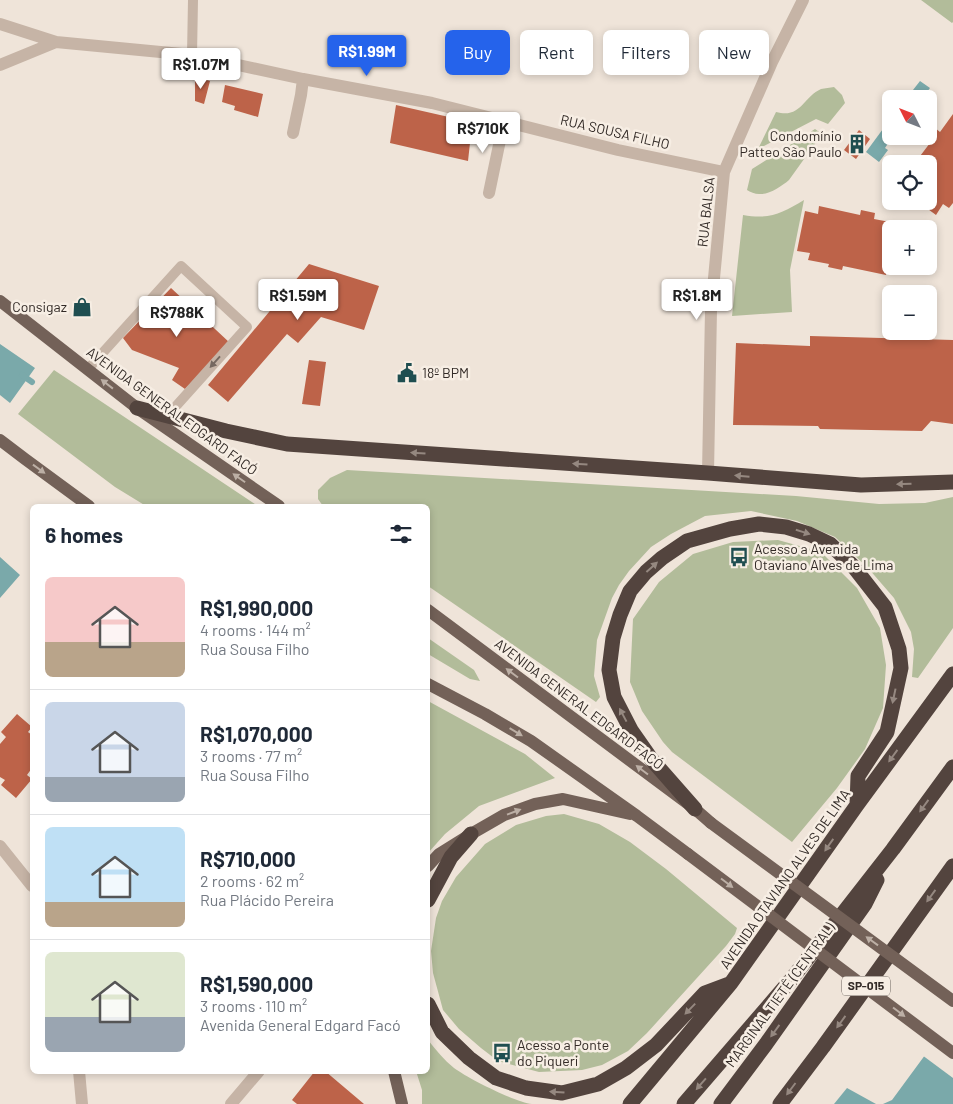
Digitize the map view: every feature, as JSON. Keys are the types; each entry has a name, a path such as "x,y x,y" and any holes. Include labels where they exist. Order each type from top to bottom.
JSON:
{"highway":[{"path":"137,408 226,431 287,444 861,485 953,482"},
{"path":"695,809 652,760 631,730 614,697 609,670 613,638 630,591 646,572 662,558 687,541 730,529 759,524 786,527 809,534 830,544 852,566 885,607 900,648 901,668 887,732 858,776 857,805"},
{"name":"AVENIDA OTAVIANO ALVES DE LIMA","path":"633,1100 731,983 857,805 953,674"},
{"path":"684,1104 790,981 893,849 953,767"},
{"path":"430,896 451,857 471,834"},
{"name":"MARGINAL TIETÊ (CENTRAL)","path":"721,1104 865,904 893,849"},
{"name":"SP-015","path":"780,1104 953,866"},
{"path":"430,1008 442,1032 469,1058 496,1078 526,1088 562,1093 598,1084 626,1068 656,1045 705,993 731,983"}],"main road":[{"name":"AVENIDA GENERAL EDGARD FACÓ","path":"0,301 137,408 276,504"},
{"path":"0,440 87,504"},
{"name":"AVENIDA GENERAL EDGARD FACÓ","path":"430,611 695,809 711,823 953,1001"},
{"path":"430,685 531,741 638,816 953,1053"},
{"path":"430,864 439,854 471,834 504,816 535,804 563,800 638,816"},
{"path":"395,1074 402,1104"},
{"name":"AVENIDA OTAVIANO ALVES DE LIMA","path":"622,1104 633,1100"}],"street":[{"name":"RUA BALSA","path":"708,473 711,310 724,172 772,62 803,0"},
{"name":"RUA SOUSA FILHO","path":"0,24 56,42 192,55 432,104 618,150 724,172"},
{"path":"0,66 56,42"},
{"path":"293,133 303,79"},
{"path":"489,193 504,122"},
{"path":"0,846 30,884"},
{"path":"79,1074 82,1104"},
{"path":"231,1104 256,1074"}],"lane":[{"path":"192,55 193,0"},
{"path":"88,369 181,266 247,326 168,416"}],"green space":[{"path":"921,0 953,0 953,22 952,23"},
{"path":"834,87 842,95 845,103 828,124 816,119 758,149 776,112 784,113 796,110 821,89"},
{"path":"815,129 822,134 789,180 771,192 763,194 747,190 752,169"},
{"path":"804,200 790,270 792,312 732,316 743,215 768,216 789,209"},
{"path":"54,370 255,504 143,504 115,487 18,414"},
{"path":"347,470 796,496 879,504 925,503 953,497 953,628 918,678 912,677 914,649 911,632 894,598 868,568 835,537 797,521 751,511 705,516 651,547 619,585 612,598 597,640 594,676 600,697 596,702 430,587 430,504 322,504 318,499 318,490 330,478"},
{"path":"778,540 821,552 857,588 880,628 886,665 883,708 865,749 837,788 792,842 672,752 642,711 630,682 633,619 659,582 693,554 733,542"},
{"path":"430,639 474,670 480,681 470,679 430,655"},
{"path":"430,702 525,754 555,778 479,806 445,834 430,851"},
{"path":"564,814 599,824 630,842 666,869 737,928 726,946 647,1033 628,1051 602,1065 582,1070 539,1072 498,1061 459,1029 443,1010 433,973 431,951 436,918 442,901 456,877 485,844 516,825 546,816"},
{"path":"430,1042 447,1062 461,1073 504,1095 532,1104 422,1104 422,1090 417,1074 430,1074"}],"water":[{"path":"920,81 930,88 929,90 913,90"},
{"path":"882,130 882,145 887,145 885,148 888,150 882,155 879,162 866,152"},
{"path":"0,344 35,368 10,403 0,395"},
{"path":"0,557 20,575 0,598"},
{"path":"953,1017 953,1104 883,1104 892,1100"},
{"path":"847,1088 876,1104 834,1104"}],"pier":[{"path":"953,1015 953,1078 922,1055"}],"building":[{"path":"195,77 210,81 204,104 195,101"},
{"path":"225,85 263,94 258,117 234,110 235,106 222,102"},
{"path":"396,105 462,120 469,128 471,134 468,161 390,143"},
{"path":"953,114 953,203 949,208 943,204 936,215 929,210 937,210 937,155 921,155 928,145 938,145 938,130 940,132"},
{"name":"Condomínio Patteo São Paulo","path":"859,130 870,139 856,159 844,150"},
{"path":"819,206 860,215 861,210 875,213 874,219 882,221 882,274 843,266 842,270 828,267 829,264 808,260 810,253 797,251 805,211 818,214"},
{"path":"309,264 379,286 364,330 321,317 298,343 287,334 228,402 208,385"},
{"path":"171,288 230,343 185,389 172,380 179,368 132,350 123,338"},
{"path":"810,336 882,338 882,340 953,340 953,424 931,421 922,431 820,429 818,426 733,425 736,343 810,346"},
{"path":"309,360 326,362 320,406 302,404"},
{"path":"17,714 30,725 28,732 30,734 30,771 27,775 30,777 30,781 16,798 1,785 5,780 0,777 0,744 6,737 1,732"},
{"path":"313,1074 329,1074 364,1104 297,1104 292,1100"}],"waterway":[{"path":"22,375 32,382"}],"place":[{"name":"Condomínio Patteo São Paulo","path":"857,144"},
{"name":"Consigaz","path":"82,307"},
{"name":"18º BPM","path":"407,373"},
{"name":"Acesso a Avenida Otaviano Alves de Lima","path":"739,557"},
{"name":"Acesso a Ponte do Piqueri","path":"502,1053"}]}
